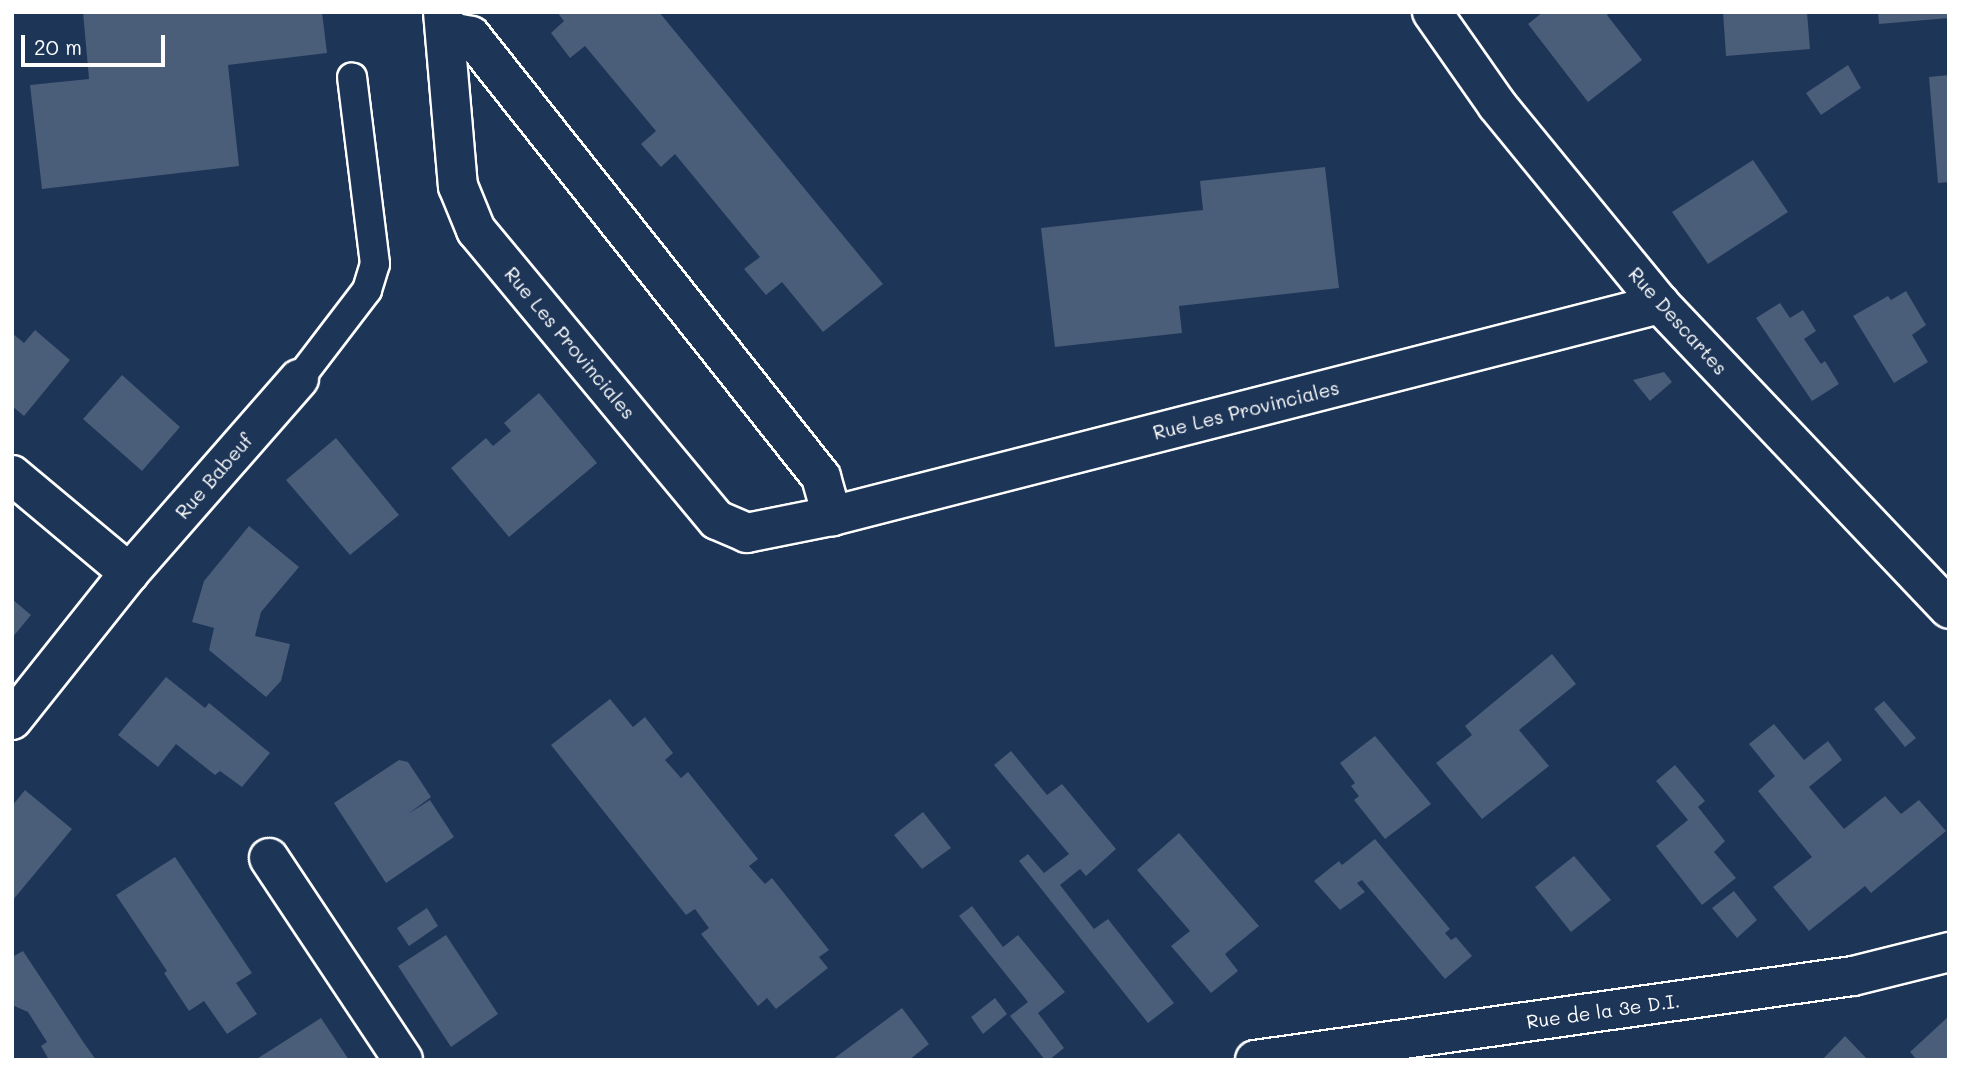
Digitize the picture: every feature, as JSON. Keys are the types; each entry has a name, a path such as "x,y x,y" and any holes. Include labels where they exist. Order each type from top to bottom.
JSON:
{"street":[{"name":"Rue Descartes","path":"1433,12 1497,105 1660,304 1949,609"},
{"name":"Rue Les Provinciales","path":"444,22 458,186 477,230 718,520 747,533 832,516 1660,304"},
{"name":"Rue Les Provinciales","path":"444,22 471,36 821,477 832,516"},
{"name":"Rue Babeuf","path":"12,720 129,573 299,379"},
{"path":"12,475 129,573"},
{"path":"269,858 403,1060"},
{"name":"Rue de la 3e D.I.","path":"1255,1060 1853,976 1949,952"}],"lane":[{"path":"299,379 367,290 375,264 352,77"}],"building":[{"path":"83,12 322,12 327,53 228,65 239,166 42,189 30,85 89,79"},
{"path":"557,12 659,12 883,284 823,332 782,282 766,295 744,269 760,257 675,154 661,167 641,144 656,131 585,46 570,58 551,33 564,21"},
{"path":"1543,12 1611,12 1607,15 1642,60 1588,102 1528,24"},
{"path":"1723,12 1807,12 1810,49 1726,56"},
{"path":"1878,12 1949,12 1949,18 1879,24"},
{"path":"1848,65 1861,88 1821,115 1806,93"},
{"path":"1949,75 1949,182 1938,183 1929,77"},
{"path":"1753,160 1788,212 1708,264 1672,212"},
{"path":"1325,167 1339,288 1179,306 1182,333 1055,347 1041,228 1203,210 1200,181"},
{"path":"1906,291 1926,325 1912,335 1928,362 1894,383 1853,316 1888,296 1891,300"},
{"path":"1780,303 1790,318 1803,310 1816,331 1804,339 1821,364 1825,361 1839,384 1812,401 1756,318"},
{"path":"35,330 70,360 24,416 12,406 12,333 24,343"},
{"path":"1664,372 1672,382 1650,401 1633,380"},
{"path":"122,375 180,427 142,471 83,419"},
{"path":"539,393 597,463 509,537 451,468 486,438 493,446 511,431 504,423"},
{"path":"336,438 399,515 350,555 286,480"},
{"path":"249,526 299,567 261,612 255,636 290,644 281,681 266,697 209,650 214,628 192,622 204,581"},
{"path":"12,599 31,615 12,638"},
{"path":"1552,654 1576,684 1519,730 1549,766 1482,819 1436,763 1472,735 1465,726"},
{"path":"166,677 205,708 209,703 270,753 242,787 220,771 215,775 176,744 158,767 118,735"},
{"path":"610,699 633,727 645,717 673,753 665,760 681,778 688,772 758,859 749,866 765,884 772,878 829,950 819,957 828,968 776,1009 767,998 758,1006 701,934 709,928 695,909 686,915 551,745"},
{"path":"1884,701 1916,738 1905,747 1874,709"},
{"path":"1774,724 1804,760 1828,741 1842,760 1809,787 1844,829 1885,796 1901,814 1919,800 1946,831 1871,893 1865,886 1809,931 1773,887 1812,857 1758,791 1775,776 1749,744"},
{"path":"1375,736 1431,804 1385,839 1354,800 1359,796 1351,786 1355,783 1340,763"},
{"path":"1011,751 1047,795 1062,784 1116,849 1086,876 1080,869 1060,885 1094,929 1108,919 1174,1003 1148,1023 1019,861 1028,854 1044,873 1069,854 994,765"},
{"path":"399,760 408,762 431,797 408,814 430,800 454,837 386,883 334,803"},
{"path":"1675,765 1705,801 1698,807 1725,841 1714,852 1736,878 1702,905 1656,846 1688,820 1656,781"},
{"path":"25,790 72,829 12,901 12,806"},
{"path":"923,812 951,848 922,869 894,835"},
{"path":"1179,833 1259,926 1225,954 1238,971 1211,993 1171,946 1190,931 1137,870"},
{"path":"1375,839 1450,929 1445,933 1451,940 1456,937 1472,956 1445,979 1362,880 1357,883 1365,892 1340,910 1314,881 1339,861 1342,865"},
{"path":"1574,856 1611,900 1571,932 1535,887"},
{"path":"175,857 252,973 236,983 257,1014 227,1034 204,1001 189,1011 164,973 167,971 116,895"},
{"path":"1734,891 1757,920 1737,938 1712,908"},
{"path":"972,906 1003,947 1018,935 1065,992 1038,1013 1064,1048 1049,1060 1045,1060 1010,1016 1028,1002 959,916"},
{"path":"427,908 438,926 409,946 397,928"},
{"path":"446,935 498,1014 451,1047 398,966"},
{"path":"23,951 96,1060 49,1060 41,1046 47,1042 28,1012 12,1005 12,957"},
{"path":"995,998 1007,1014 983,1034 971,1017"},
{"path":"902,1008 929,1044 909,1060 832,1060"},
{"path":"1949,1016 1949,1060 1917,1060 1910,1052"},
{"path":"321,1018 349,1060 255,1060 274,1048"},
{"path":"1845,1036 1868,1060 1822,1060"}]}
